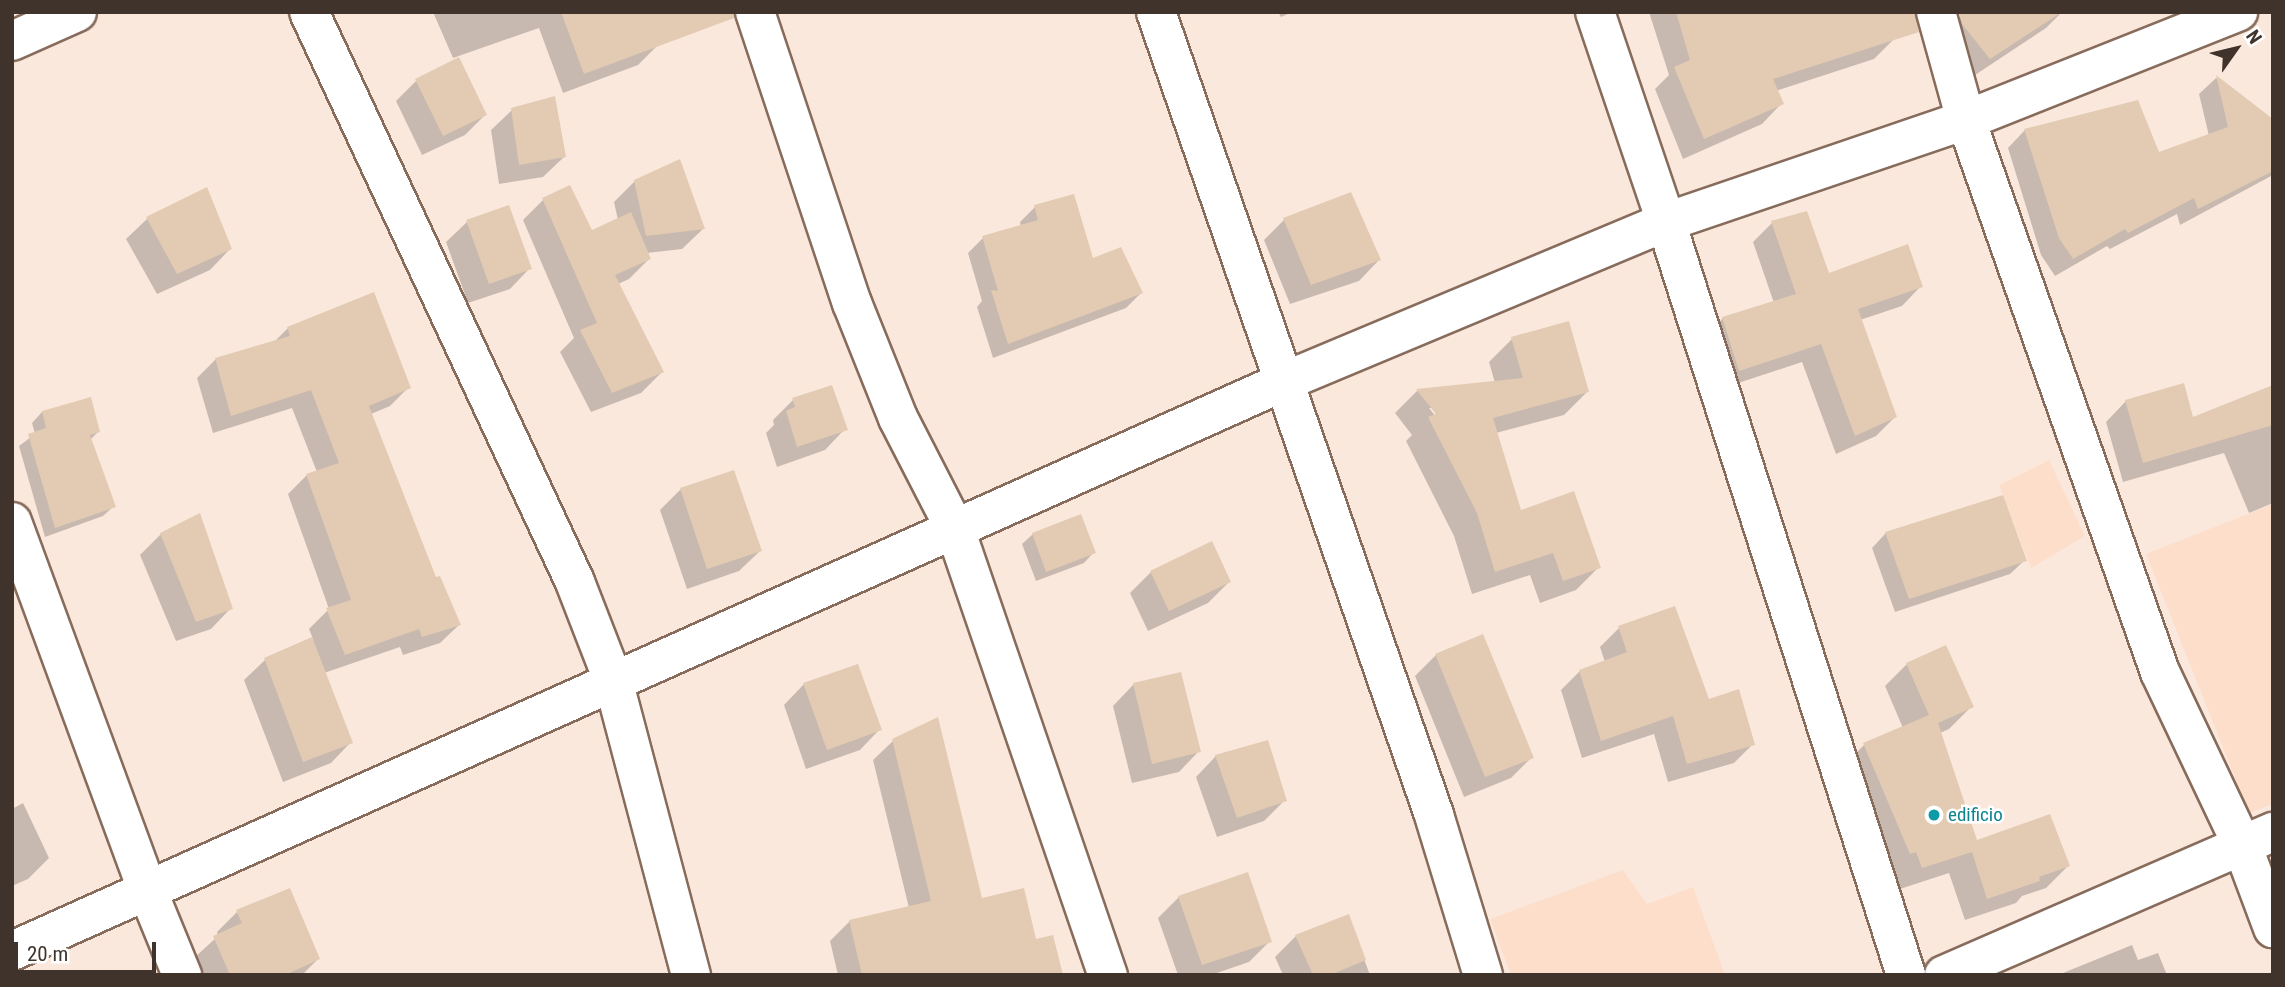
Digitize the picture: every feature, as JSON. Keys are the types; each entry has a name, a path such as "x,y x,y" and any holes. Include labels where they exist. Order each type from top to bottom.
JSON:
{"street":[{"path":"12,40 77,12"},
{"path":"309,12 575,582 613,680 691,975"},
{"path":"755,12 852,303 898,418 955,529 1108,975"},
{"path":"1156,12 1434,815 1483,975"},
{"path":"1595,12 1666,222 1906,975"},
{"path":"1936,12 1966,120 2081,457 2160,672 2257,838 2273,928"},
{"path":"12,951 1283,382 1666,222 1966,120 2238,12"},
{"path":"12,522 181,975"},
{"path":"1944,975 2257,838"}],"shaded area":[{"path":"2049,460 2085,536 2031,568 1999,485"},
{"path":"2273,504 2273,804 2249,813 2146,554"},
{"path":"1623,870 1647,904 1693,887 1725,975 1511,975 1490,919"}],"building":[{"path":"561,12 734,12 734,18 584,74"},
{"path":"1676,12 1915,12 1919,32 1773,79 1784,104 1704,139 1674,67 1690,60"},
{"path":"1959,12 2062,12 1990,59 1962,24"},
{"path":"459,57 487,115 443,136 415,79"},
{"path":"2216,75 2273,119 2273,171 2198,209 2194,198 2128,233 2125,229 2073,259 2059,238 2024,129 2138,100 2159,152 2228,127"},
{"path":"555,96 566,157 519,165 511,108"},
{"path":"680,159 705,229 646,236 634,180"},
{"path":"570,185 592,230 631,212 651,259 615,275 664,372 612,393 580,330 597,323 542,198"},
{"path":"207,187 232,249 177,274 146,217"},
{"path":"1351,192 1381,260 1311,285 1283,218"},
{"path":"1074,194 1093,258 1121,247 1143,293 1008,344 991,290 998,291 982,236 1038,220 1034,205"},
{"path":"509,205 532,269 489,284 466,220"},
{"path":"1807,211 1829,273 1908,244 1923,287 1858,309 1897,417 1855,436 1821,344 1739,371 1722,317 1796,294 1771,221"},
{"path":"374,292 411,388 369,406 436,577 440,576 461,625 422,637 419,629 345,655 326,608 351,600 306,474 339,463 311,390 231,416 215,358 290,336 287,327"},
{"path":"1569,321 1589,392 1493,418 1521,510 1574,491 1601,568 1563,581 1553,553 1495,572 1477,513 1428,417 1436,414 1416,389 1523,378 1511,337"},
{"path":"2184,383 2193,417 2273,385 2273,425 2143,463 2125,400"},
{"path":"832,385 848,430 797,447 786,411 795,407 792,398"},
{"path":"91,397 100,432 90,435 116,507 55,528 28,434 46,428 42,411"},
{"path":"734,470 762,551 707,569 680,488"},
{"path":"2003,495 2027,561 1909,599 1885,532"},
{"path":"200,513 233,609 196,622 160,533"},
{"path":"1081,514 1096,553 1046,572 1032,533"},
{"path":"1212,541 1231,582 1169,611 1150,571"},
{"path":"1675,606 1709,699 1739,689 1755,745 1687,764 1673,716 1601,741 1579,670 1627,652 1618,626"},
{"path":"1483,634 1534,758 1485,777 1435,654"},
{"path":"312,637 353,743 303,762 264,658"},
{"path":"1946,645 1974,707 1938,723 1977,840 2050,814 2070,866 2039,877 2040,881 1987,899 1972,852 1922,868 1916,852 1910,854 1863,743 1929,715 1906,663"},
{"path":"858,664 882,730 827,750 803,683"},
{"path":"1181,672 1201,752 1152,764 1133,683"},
{"path":"938,717 982,898 1024,888 1036,939 1053,935 1063,975 862,975 849,920 931,901 892,739"},
{"path":"1268,740 1287,801 1237,818 1215,755"},
{"path":"1248,872 1272,942 1202,965 1178,896"},
{"path":"290,888 320,959 285,975 230,975 213,936 242,923 236,910"},
{"path":"1349,914 1366,960 1330,975 1313,975 1295,935"}],"place":[{"name":"edificio","path":"1934,815"}]}
